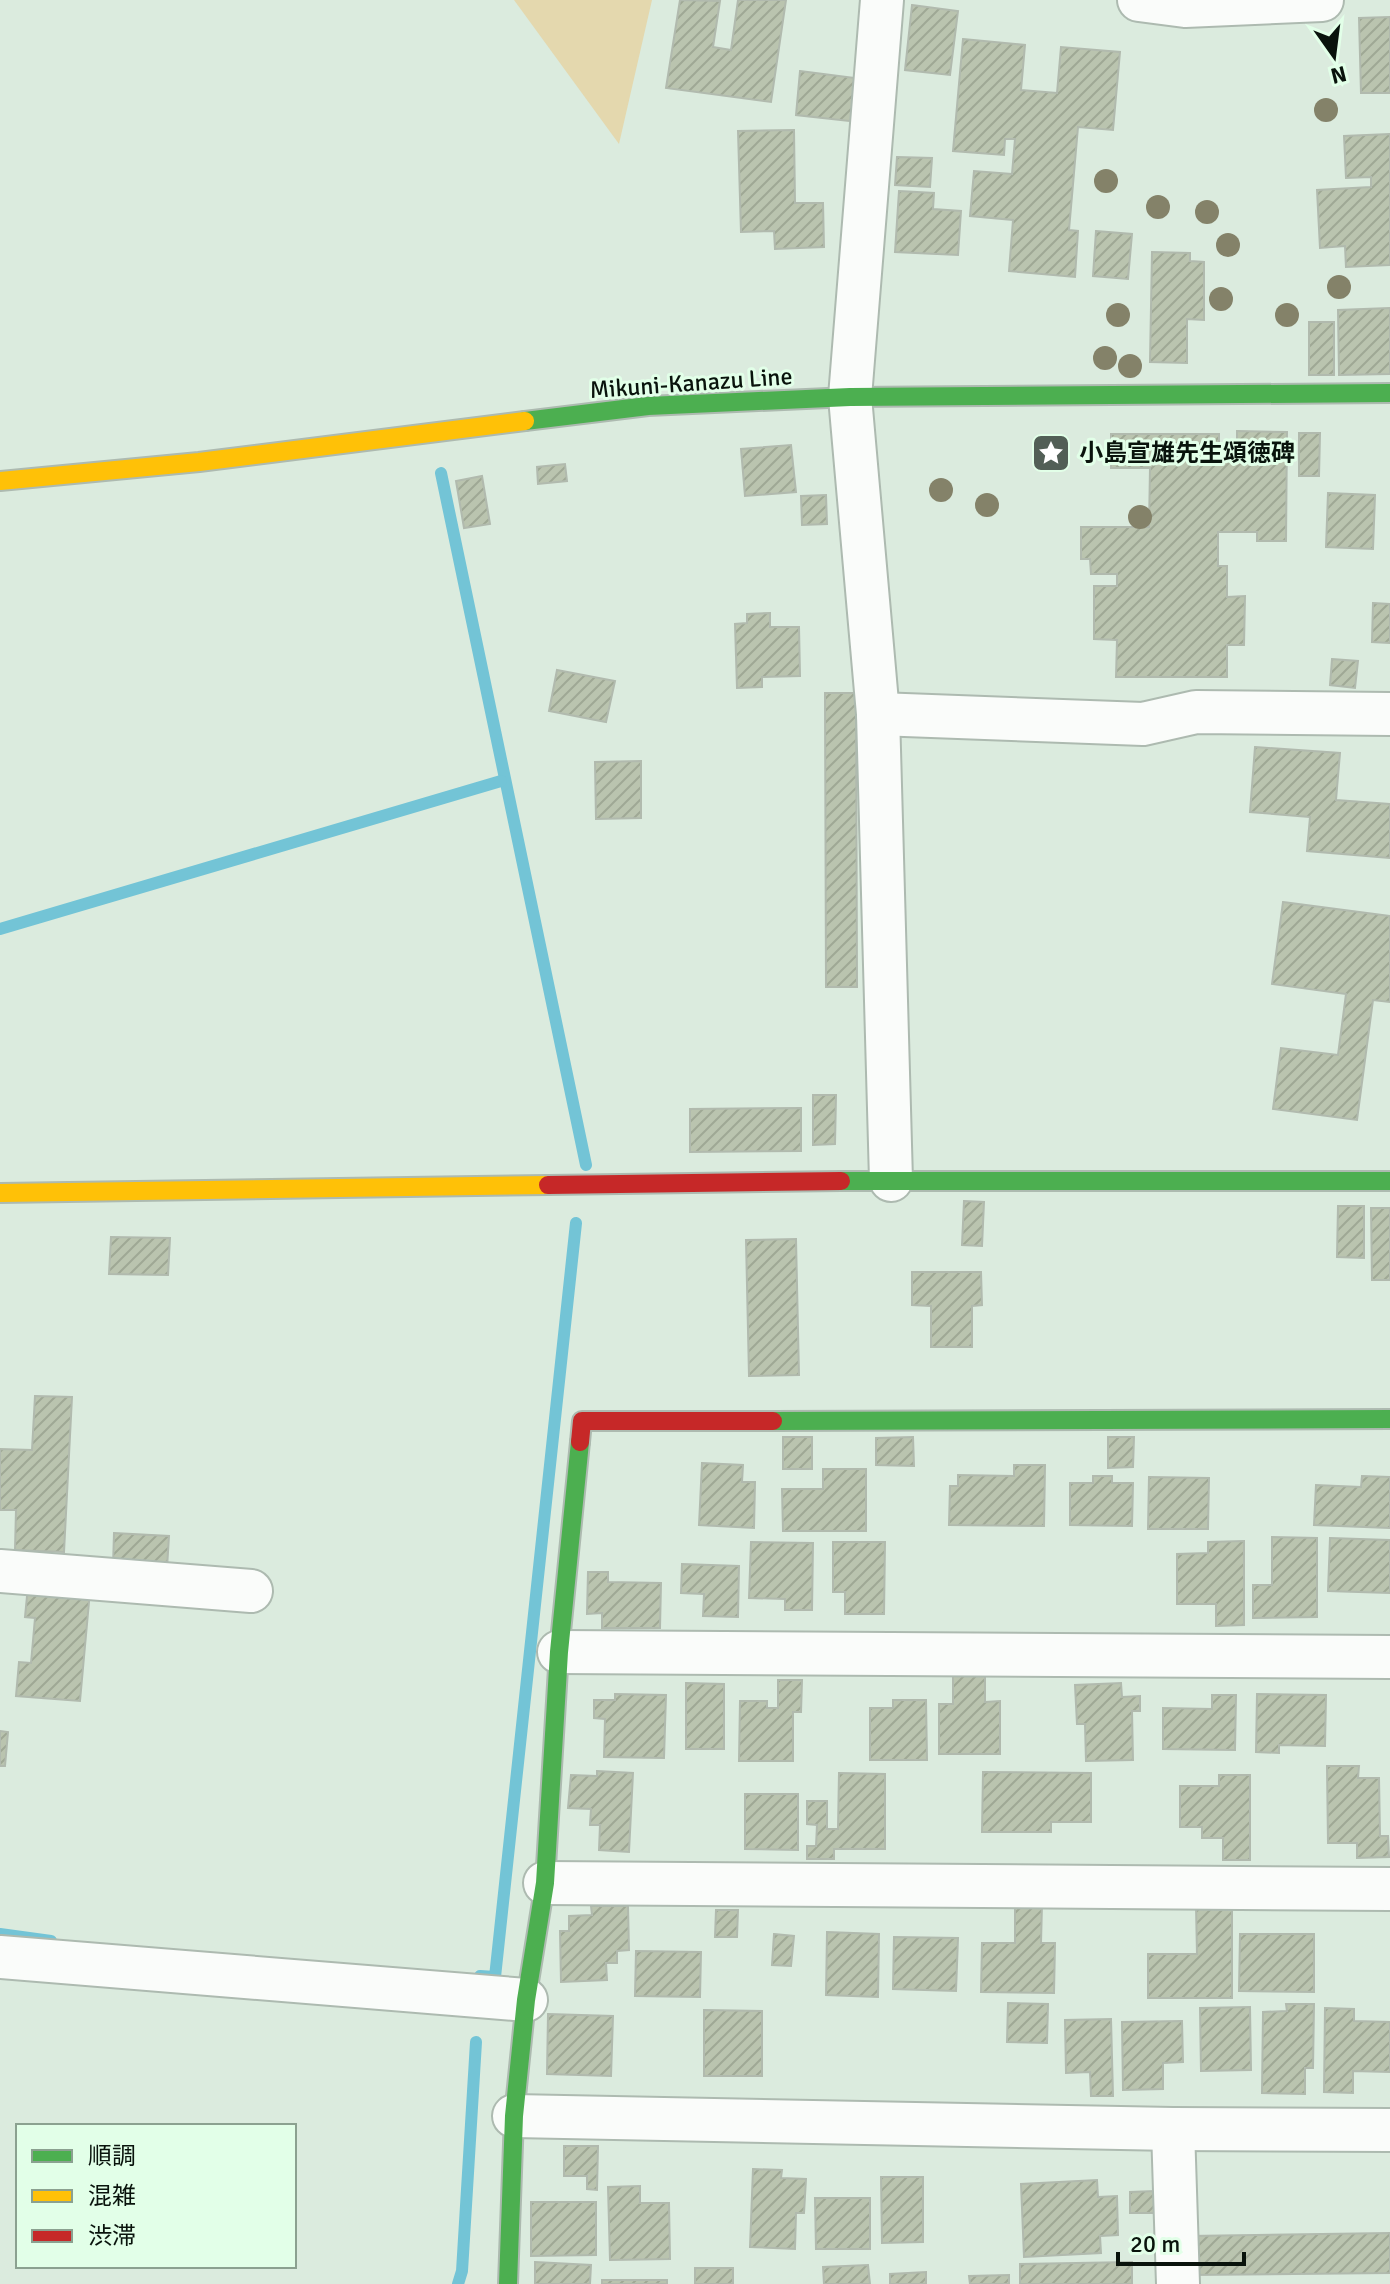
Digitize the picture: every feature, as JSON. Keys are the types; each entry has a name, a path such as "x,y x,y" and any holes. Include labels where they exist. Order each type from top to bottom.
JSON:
{"street":[{"path":"882,0 850,397 878,714 891,1180"},
{"path":"1139,0 1185,6 1322,0"},
{"name":"Mikuni-Kanazu Line","path":"0,481 215,460 648,406 850,397 1390,393"},
{"path":"878,714 1143,724 1196,712 1390,714"},
{"path":"0,1193 891,1180 1390,1181"},
{"path":"508,2284 514,2116 526,2000 545,1883 559,1652 582,1421 1390,1419"},
{"path":"0,1571 251,1591"},
{"path":"559,1652 1390,1657"},
{"path":"545,1883 1390,1889"},
{"path":"0,1957 526,2000"},
{"path":"514,2116 1173,2129 1390,2130"},
{"path":"1173,2129 1178,2284"}],"shaded area":[{"path":"514,0 652,0 619,144"}],"building":[{"path":"680,0 720,1 713,47 731,50 738,0 786,0 771,102 666,88"},
{"path":"912,5 958,11 950,75 905,70"},
{"path":"1390,17 1390,93 1361,93 1359,18"},
{"path":"963,39 1025,45 1021,90 1057,93 1061,47 1120,52 1113,130 1078,127 1069,230 1078,231 1075,277 1009,271 1013,220 970,216 974,171 1012,174 1015,139 1005,139 1004,155 953,151"},
{"path":"800,71 863,79 858,122 796,115"},
{"path":"794,130 795,203 823,203 824,247 775,249 774,231 741,232 738,131"},
{"path":"1390,134 1390,265 1346,267 1345,246 1320,248 1317,190 1371,187 1371,177 1346,178 1344,136"},
{"path":"897,157 932,158 930,187 895,185"},
{"path":"899,191 934,193 933,209 961,211 958,255 895,252"},
{"path":"1096,231 1132,234 1128,279 1093,276"},
{"path":"1152,252 1190,253 1190,261 1204,262 1204,320 1187,319 1187,363 1150,362"},
{"path":"1390,308 1390,374 1339,375 1338,310"},
{"path":"1309,322 1334,322 1334,375 1309,375"},
{"path":"1237,431 1287,432 1286,541 1257,541 1257,532 1218,532 1218,566 1227,566 1227,597 1245,596 1244,645 1227,645 1227,677 1116,677 1117,640 1094,639 1094,586 1117,586 1117,574 1091,574 1090,559 1081,559 1081,527 1149,527 1150,468 1111,468 1111,434 1219,434 1219,460 1237,461"},
{"path":"1299,433 1320,433 1319,476 1299,476"},
{"path":"791,445 796,492 745,496 741,449"},
{"path":"565,464 567,481 538,484 537,467"},
{"path":"482,476 490,524 464,528 456,481"},
{"path":"1328,493 1375,495 1373,549 1326,547"},
{"path":"826,495 827,524 802,525 801,496"},
{"path":"1373,603 1390,604 1390,643 1372,642"},
{"path":"770,613 770,627 799,627 800,676 762,677 762,687 737,688 735,624 747,623 747,614"},
{"path":"1332,659 1358,661 1355,688 1330,685"},
{"path":"557,670 615,681 606,722 549,711"},
{"path":"825,693 856,693 857,987 826,987"},
{"path":"1255,747 1340,753 1336,800 1390,804 1390,858 1307,851 1310,817 1250,812"},
{"path":"641,761 641,818 596,819 595,762"},
{"path":"1283,902 1390,916 1390,1002 1373,1000 1357,1120 1273,1109 1281,1048 1338,1055 1346,994 1272,984"},
{"path":"813,1095 836,1095 835,1144 813,1145"},
{"path":"801,1108 801,1151 690,1152 690,1109"},
{"path":"964,1201 984,1202 982,1246 962,1245"},
{"path":"1338,1206 1364,1206 1364,1258 1337,1257"},
{"path":"1371,1208 1390,1208 1390,1280 1372,1280"},
{"path":"111,1237 170,1238 168,1275 109,1274"},
{"path":"796,1239 799,1375 749,1376 746,1240"},
{"path":"912,1272 981,1272 982,1305 972,1306 972,1347 931,1347 931,1306 912,1305"},
{"path":"35,1396 72,1397 64,1552 15,1550 16,1510 0,1510 0,1449 32,1450"},
{"path":"783,1437 812,1437 812,1469 783,1469"},
{"path":"913,1437 914,1466 876,1465 876,1438"},
{"path":"1108,1437 1134,1437 1133,1467 1108,1468"},
{"path":"702,1463 743,1465 742,1482 755,1482 754,1528 699,1525"},
{"path":"1014,1465 1045,1465 1044,1526 949,1525 950,1486 958,1486 958,1475 1014,1476"},
{"path":"823,1469 866,1469 866,1531 783,1531 782,1489 823,1489"},
{"path":"1093,1476 1112,1476 1112,1483 1133,1483 1132,1526 1070,1525 1070,1483 1093,1483"},
{"path":"1362,1476 1390,1477 1390,1528 1314,1525 1316,1485 1361,1487"},
{"path":"1149,1477 1209,1478 1208,1529 1148,1529"},
{"path":"114,1533 169,1536 167,1568 113,1566"},
{"path":"1272,1537 1317,1538 1317,1617 1253,1618 1253,1585 1272,1585"},
{"path":"1330,1538 1390,1540 1390,1593 1328,1591"},
{"path":"1244,1541 1244,1625 1216,1626 1216,1604 1177,1604 1177,1554 1208,1553 1208,1542"},
{"path":"751,1542 813,1543 812,1610 785,1610 785,1599 749,1598"},
{"path":"833,1542 885,1542 884,1614 845,1614 845,1592 833,1592"},
{"path":"682,1564 739,1566 738,1617 703,1616 704,1594 681,1593"},
{"path":"588,1572 608,1572 608,1582 661,1583 660,1628 602,1628 602,1613 587,1614"},
{"path":"28,1586 90,1591 80,1701 16,1696 19,1662 31,1663 35,1618 25,1617"},
{"path":"953,1669 985,1669 985,1702 1000,1701 1000,1754 939,1754 939,1704 953,1704"},
{"path":"778,1680 802,1680 801,1712 793,1712 793,1761 739,1761 740,1701 767,1701 767,1708 778,1708"},
{"path":"686,1683 724,1684 724,1749 686,1749"},
{"path":"1121,1683 1122,1697 1140,1696 1140,1711 1132,1711 1133,1760 1086,1761 1085,1724 1077,1724 1075,1685"},
{"path":"615,1694 666,1695 664,1758 604,1757 605,1719 594,1718 594,1700 615,1700"},
{"path":"1257,1694 1326,1695 1325,1746 1279,1745 1279,1753 1256,1752"},
{"path":"1212,1695 1236,1695 1235,1750 1163,1749 1163,1708 1212,1709"},
{"path":"893,1700 926,1700 927,1760 870,1760 870,1708 893,1708"},
{"path":"0,1731 8,1732 5,1766 0,1766"},
{"path":"1327,1766 1359,1766 1358,1778 1379,1778 1380,1836 1388,1836 1389,1857 1357,1858 1357,1843 1328,1843"},
{"path":"597,1771 633,1773 629,1852 599,1850 600,1825 590,1825 591,1809 568,1808 571,1775 597,1776"},
{"path":"983,1772 1091,1773 1091,1822 1051,1822 1051,1832 982,1832"},
{"path":"839,1773 885,1774 885,1849 834,1849 834,1859 807,1859 807,1846 816,1846 817,1825 807,1824 807,1801 827,1801 827,1829 838,1829"},
{"path":"1219,1775 1250,1775 1250,1860 1223,1860 1223,1838 1202,1838 1202,1827 1180,1827 1180,1786 1219,1786"},
{"path":"745,1794 798,1794 798,1850 745,1849"},
{"path":"1015,1904 1042,1904 1041,1943 1055,1943 1054,1993 981,1992 982,1943 1015,1943"},
{"path":"1232,1905 1232,1998 1148,1998 1148,1954 1197,1954 1196,1906"},
{"path":"591,1906 628,1906 629,1950 617,1951 617,1963 606,1963 607,1980 561,1982 560,1931 569,1931 569,1916 592,1915"},
{"path":"716,1910 738,1910 737,1937 715,1937"},
{"path":"827,1932 879,1934 878,1997 826,1995"},
{"path":"774,1934 794,1936 791,1966 772,1965"},
{"path":"1240,1934 1314,1934 1314,1992 1239,1991"},
{"path":"894,1937 958,1938 956,1991 893,1989"},
{"path":"636,1951 701,1952 700,1997 635,1996"},
{"path":"1008,2003 1048,2004 1047,2043 1007,2042"},
{"path":"1286,2004 1314,2004 1313,2068 1305,2068 1305,2094 1262,2093 1263,2012 1287,2011"},
{"path":"1250,2007 1251,2070 1201,2071 1200,2008"},
{"path":"1325,2008 1354,2009 1354,2021 1390,2022 1390,2072 1353,2071 1353,2093 1324,2092"},
{"path":"704,2010 762,2011 762,2076 704,2076"},
{"path":"548,2014 613,2016 611,2076 547,2074"},
{"path":"1111,2019 1113,2096 1091,2096 1090,2072 1066,2073 1065,2020"},
{"path":"1182,2021 1183,2062 1163,2063 1163,2089 1123,2090 1122,2022"},
{"path":"564,2146 598,2146 597,2190 587,2189 587,2176 564,2176"},
{"path":"753,2169 782,2170 781,2178 806,2179 804,2213 796,2213 795,2249 750,2247"},
{"path":"881,2177 923,2177 923,2242 882,2243"},
{"path":"1097,2180 1098,2197 1117,2196 1118,2235 1100,2236 1101,2253 1024,2257 1021,2184"},
{"path":"640,2186 640,2203 669,2203 670,2259 610,2260 608,2187"},
{"path":"1155,2191 1155,2213 1130,2213 1130,2192"},
{"path":"815,2198 870,2198 870,2249 816,2249"},
{"path":"531,2202 596,2202 596,2255 531,2256"},
{"path":"1390,2233 1390,2273 1190,2275 1189,2236"},
{"path":"535,2262 591,2265 590,2284 535,2284"},
{"path":"1132,2262 1132,2284 1020,2284 1020,2264"},
{"path":"868,2265 870,2284 824,2284 823,2267"},
{"path":"695,2268 733,2268 733,2284 695,2284"},
{"path":"926,2272 926,2284 890,2284 890,2274"},
{"path":"1009,2275 1009,2284 970,2284 969,2276"},
{"path":"602,2280 667,2280 667,2284 602,2284"}],"waterway":[{"path":"441,473 586,1165"},
{"path":"0,929 501,781"},
{"path":"480,1976 495,1977 576,1223"},
{"path":"0,1934 51,1941"},
{"path":"458,2284 462,2271 476,2042"}],"traffic: fast":[{"path":"525,421 648,406 850,397 1390,393"},
{"path":"841,1181 1390,1181"},
{"path":"773,1421 1390,1419"},
{"path":"508,2284 514,2116 526,2000 545,1883 559,1652 580,1442"}],"traffic: slow":[{"path":"0,481 199,462 525,421"},
{"path":"0,1193 548,1185"}],"traffic: jam":[{"path":"548,1185 841,1181"},
{"path":"580,1442 582,1421 773,1421"}],"place":[{"name":"小島宣雄先生頌徳碑","path":"1051,453"}]}
